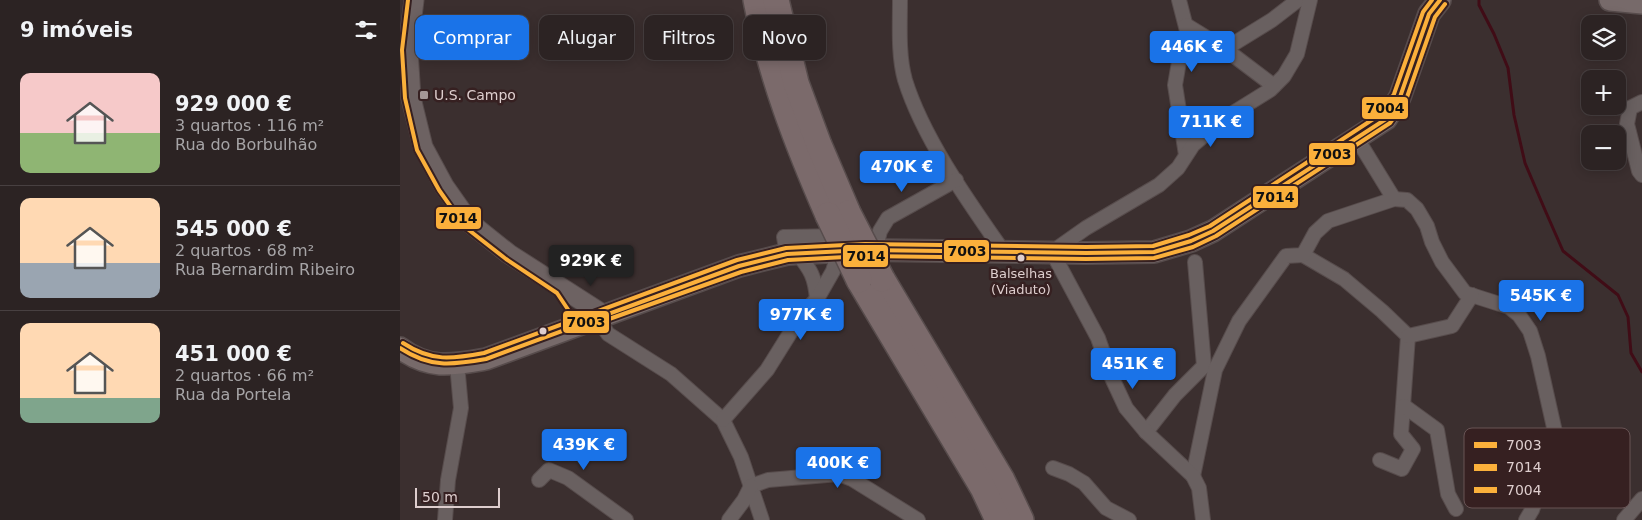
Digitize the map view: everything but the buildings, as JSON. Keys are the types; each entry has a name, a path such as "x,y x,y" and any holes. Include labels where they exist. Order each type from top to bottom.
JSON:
{"highway":[{"path":"756,0 779,90 809,172 838,214 870,279 983,488 998,520"},
{"path":"776,0 796,83 819,145 838,214"},
{"path":"870,279 1002,480 1021,520"}],"main road":[{"path":"414,0 408,50 411,98 423,147 444,186 470,223 566,295 588,320"},
{"path":"400,348 425,361 446,365 486,359 588,320 789,248 832,251 877,243 1003,251 1154,252 1191,241 1213,231 1386,119 1400,97 1429,14 1440,0"},
{"path":"1610,0 1642,3"},
{"path":"566,295 572,314 588,320"}],"street":[{"path":"900,0 901,52 905,78 916,108 930,138 1003,251"},
{"path":"1179,0 1187,31 1175,85 1186,155"},
{"path":"1225,49 1272,20 1298,0"},
{"path":"1203,520 1199,488 1193,476 1146,432 1126,408 1112,378 1098,338 1052,252 1086,228 1159,185 1178,168 1193,145 1225,118 1270,90 1284,76 1296,54 1310,0"},
{"path":"1186,25 1225,49 1274,86"},
{"path":"1642,102 1630,108 1627,124 1639,171 1642,175"},
{"path":"1356,137 1394,200"},
{"path":"789,248 877,243 888,218 956,180"},
{"path":"1303,255 1315,233 1328,221 1394,200 1407,200 1417,209 1428,226 1432,242 1442,262 1465,293 1509,307 1519,315 1530,331 1555,428"},
{"path":"789,248 809,267 815,282 818,298"},
{"path":"723,420 767,370 802,314 818,298 833,271 836,261 832,251"},
{"path":"1146,432 1174,395 1209,368 1239,321 1286,256 1303,255 1344,279 1408,336 1401,434 1414,449 1402,469 1380,460"},
{"path":"1193,476 1209,368 1195,262"},
{"path":"1408,336 1452,326 1472,295"},
{"path":"588,320 671,374 723,420 742,457 762,520"},
{"path":"445,520 448,480 461,408 457,364"},
{"path":"1404,406 1437,430 1448,494 1456,509"},
{"path":"1053,468 1069,474 1084,483 1106,508 1129,520"},
{"path":"539,480 549,470 568,478 626,520"},
{"path":"729,520 744,500 751,486 768,480 839,474 918,520"},
{"path":"1624,520 1642,499"},
{"path":"1526,520 1533,508"}],"waterway":[{"path":"1479,0 1479,5 1508,68 1514,115 1525,163 1545,210 1563,251 1618,295 1628,317 1631,353 1642,372"}],"transit line":[{"name":"7014","path":"408,0 402,50 405,98 417,150 439,190 465,227 506,259 557,293 579,326 584,328 741,272 788,260 865,256 1154,258 1193,247 1216,236 1390,123 1406,100 1435,17 1445,4"},
{"name":"7004","path":"403,343 413,349 433,356 462,357 484,353 737,260 786,248 865,244 1153,246 1189,235 1210,226 1381,114 1394,94 1423,12 1432,0"},
{"name":"7003","path":"400,348 431,362 462,363 486,359 739,266 787,254 865,250 1154,252 1191,241 1213,231 1386,119 1400,97 1429,14 1440,0"}],"place":[{"name":"U.S. Campo","path":"424,95"},
{"name":"Balselhas (Viaduto)","path":"1021,258"}]}
